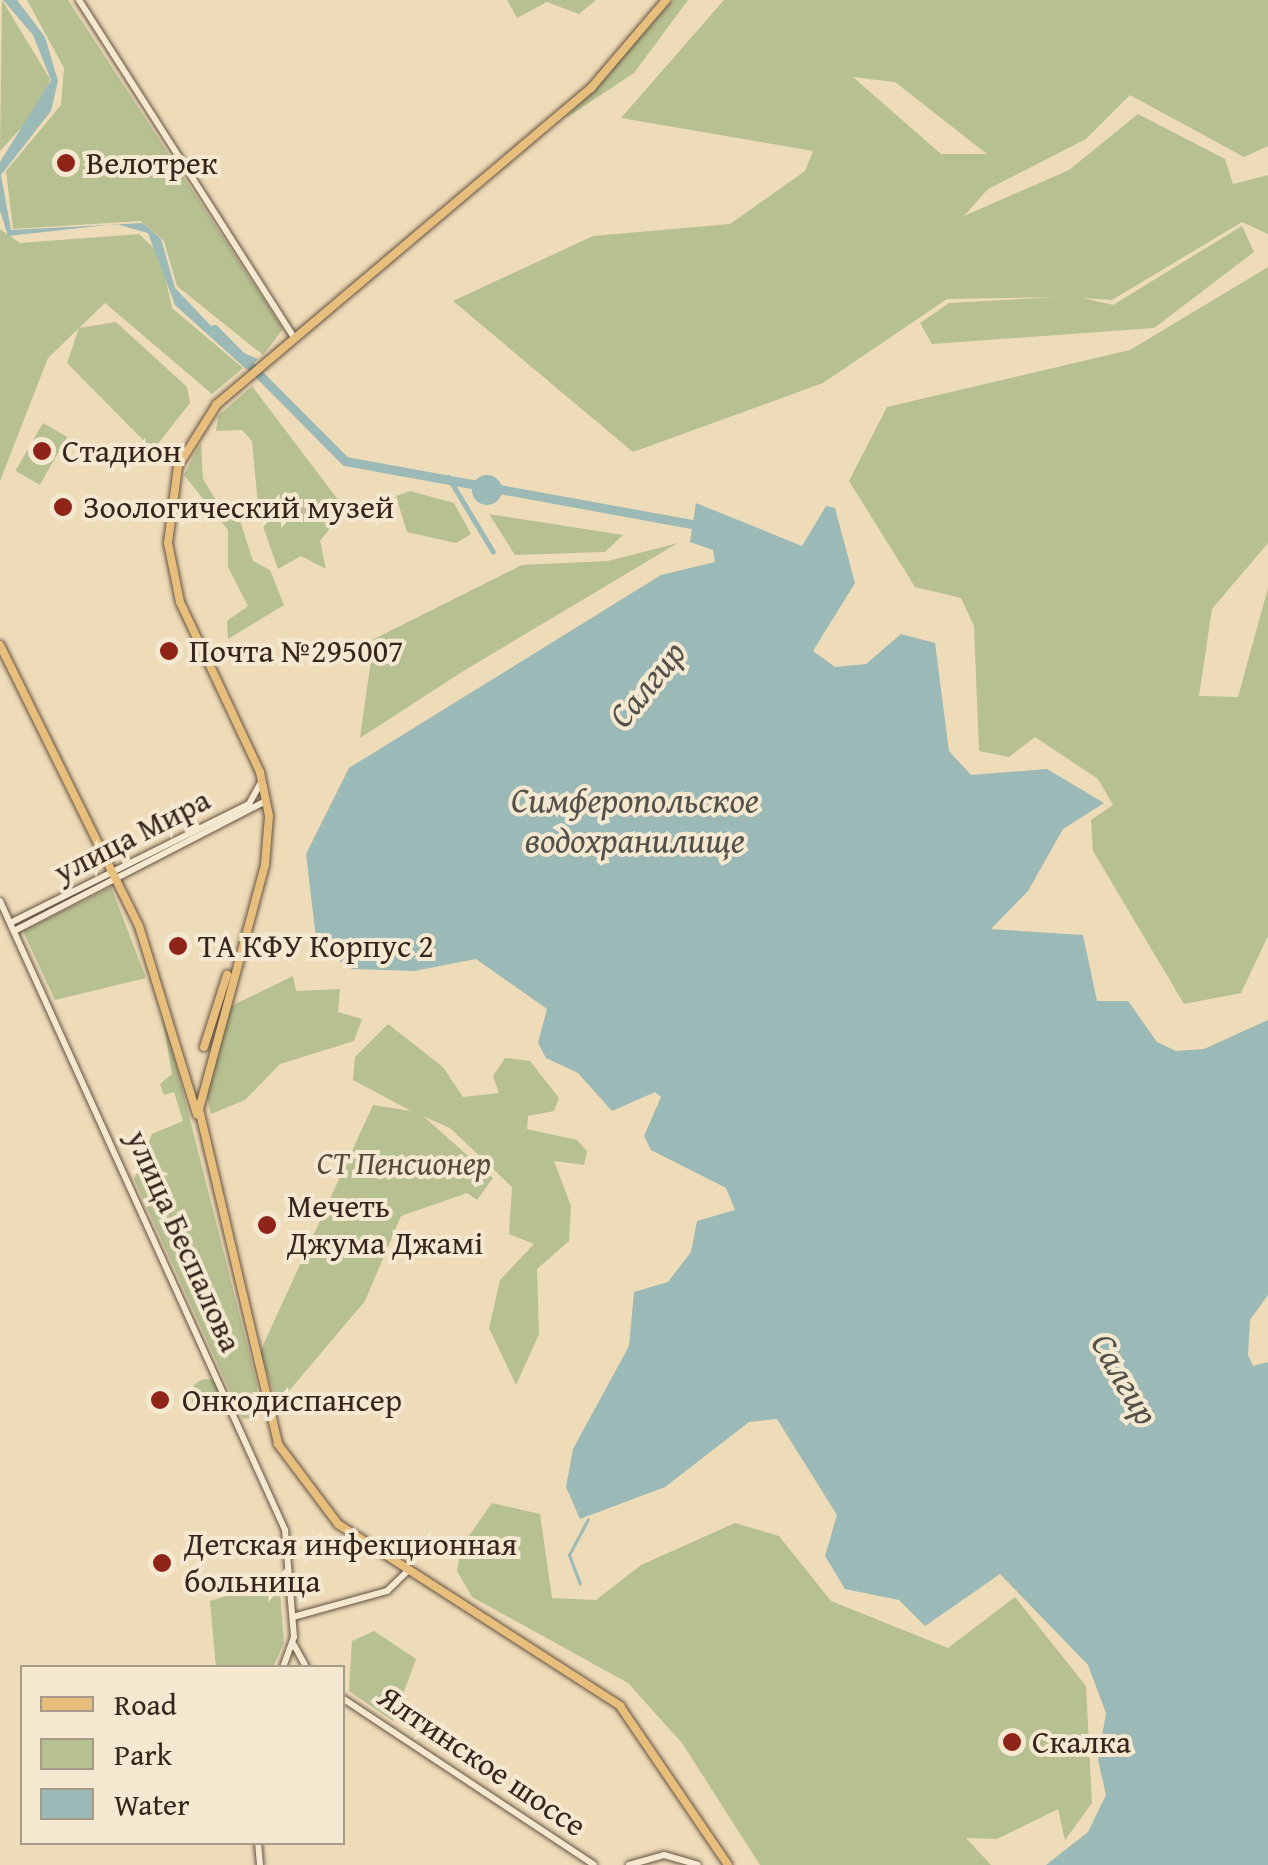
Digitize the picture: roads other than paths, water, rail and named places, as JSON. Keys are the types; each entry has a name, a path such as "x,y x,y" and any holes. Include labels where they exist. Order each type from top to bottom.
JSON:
{"main road":[{"path":"79,0 294,337"},
{"path":"210,1176 202,1132 201,1075 262,874 267,801 262,780 180,602 168,517 185,450 247,377 591,88 666,0"},
{"path":"0,645 115,876 172,1031 284,1457 327,1515 620,1706 728,1865"},
{"name":"улица Мира","path":"115,876 249,804 262,780"},
{"path":"202,1132 190,1100 257,878 267,801"},
{"name":"улица Мира","path":"12,927 267,801"},
{"name":"улица Беспалова","path":"0,901 270,1488 290,1550 294,1646 285,1665"},
{"path":"293,1616 387,1590 410,1569"},
{"path":"294,1646 305,1665"},
{"path":"288,1658 302,1659"},
{"name":"Ялтинское шоссе","path":"345,1700 594,1865"},
{"path":"629,1865 664,1855 698,1865"}],"water":[{"path":"3,0 17,0 45,37 58,81 51,111 1,175 11,230 109,225 8,236 0,211 0,162 51,80 33,35"},
{"path":"143,223 161,239 175,288 232,348 258,359 246,369 175,305 148,233 117,224"},
{"path":"487,475 501,484 502,490 493,504 487,505 473,496 472,490 481,476"},
{"name":"Симферопольское водохранилище","path":"696,503 802,546 826,506 835,508 855,583 813,651 835,667 866,664 901,634 935,643 949,751 971,775 1047,769 1104,803 1063,829 1028,891 991,929 1083,935 1097,1001 1128,1001 1157,1042 1176,1051 1204,1049 1268,1020 1268,1295 1250,1320 1248,1355 1253,1366 1268,1362 1268,1865 1046,1865 1088,1832 1106,1795 1098,1760 1106,1713 1088,1665 1000,1574 925,1626 899,1600 845,1589 825,1556 837,1515 777,1419 749,1422 665,1487 580,1519 566,1487 573,1449 629,1346 634,1292 668,1282 691,1252 697,1221 735,1210 726,1188 651,1150 644,1136 661,1097 655,1092 612,1111 578,1073 546,1058 538,1043 547,1009 476,959 414,971 352,969 317,946 306,854 349,768 661,575 715,562 713,550 690,542"}],"waterway":[{"name":"Салгир","path":"214,329 345,461 701,526"},
{"path":"448,477 493,552"},
{"path":"580,1584 569,1555 588,1520"}],"place":[{"name":"Велотрек","path":"66,163"},
{"name":"Стадион","path":"42,451"},
{"name":"Зоологический музей","path":"63,507"},
{"name":"Почта №295007","path":"169,651"},
{"name":"ТА КФУ Корпус 2","path":"178,946"},
{"name":"Мечеть Джума Джамі","path":"267,1225"},
{"name":"Онкодиспансер","path":"160,1400"},
{"name":"Детская инфекционная больница","path":"162,1563"},
{"name":"Скалка","path":"1012,1742"}],"park label":[{"name":"СТ Пенсионер","path":"404,1163"}]}
